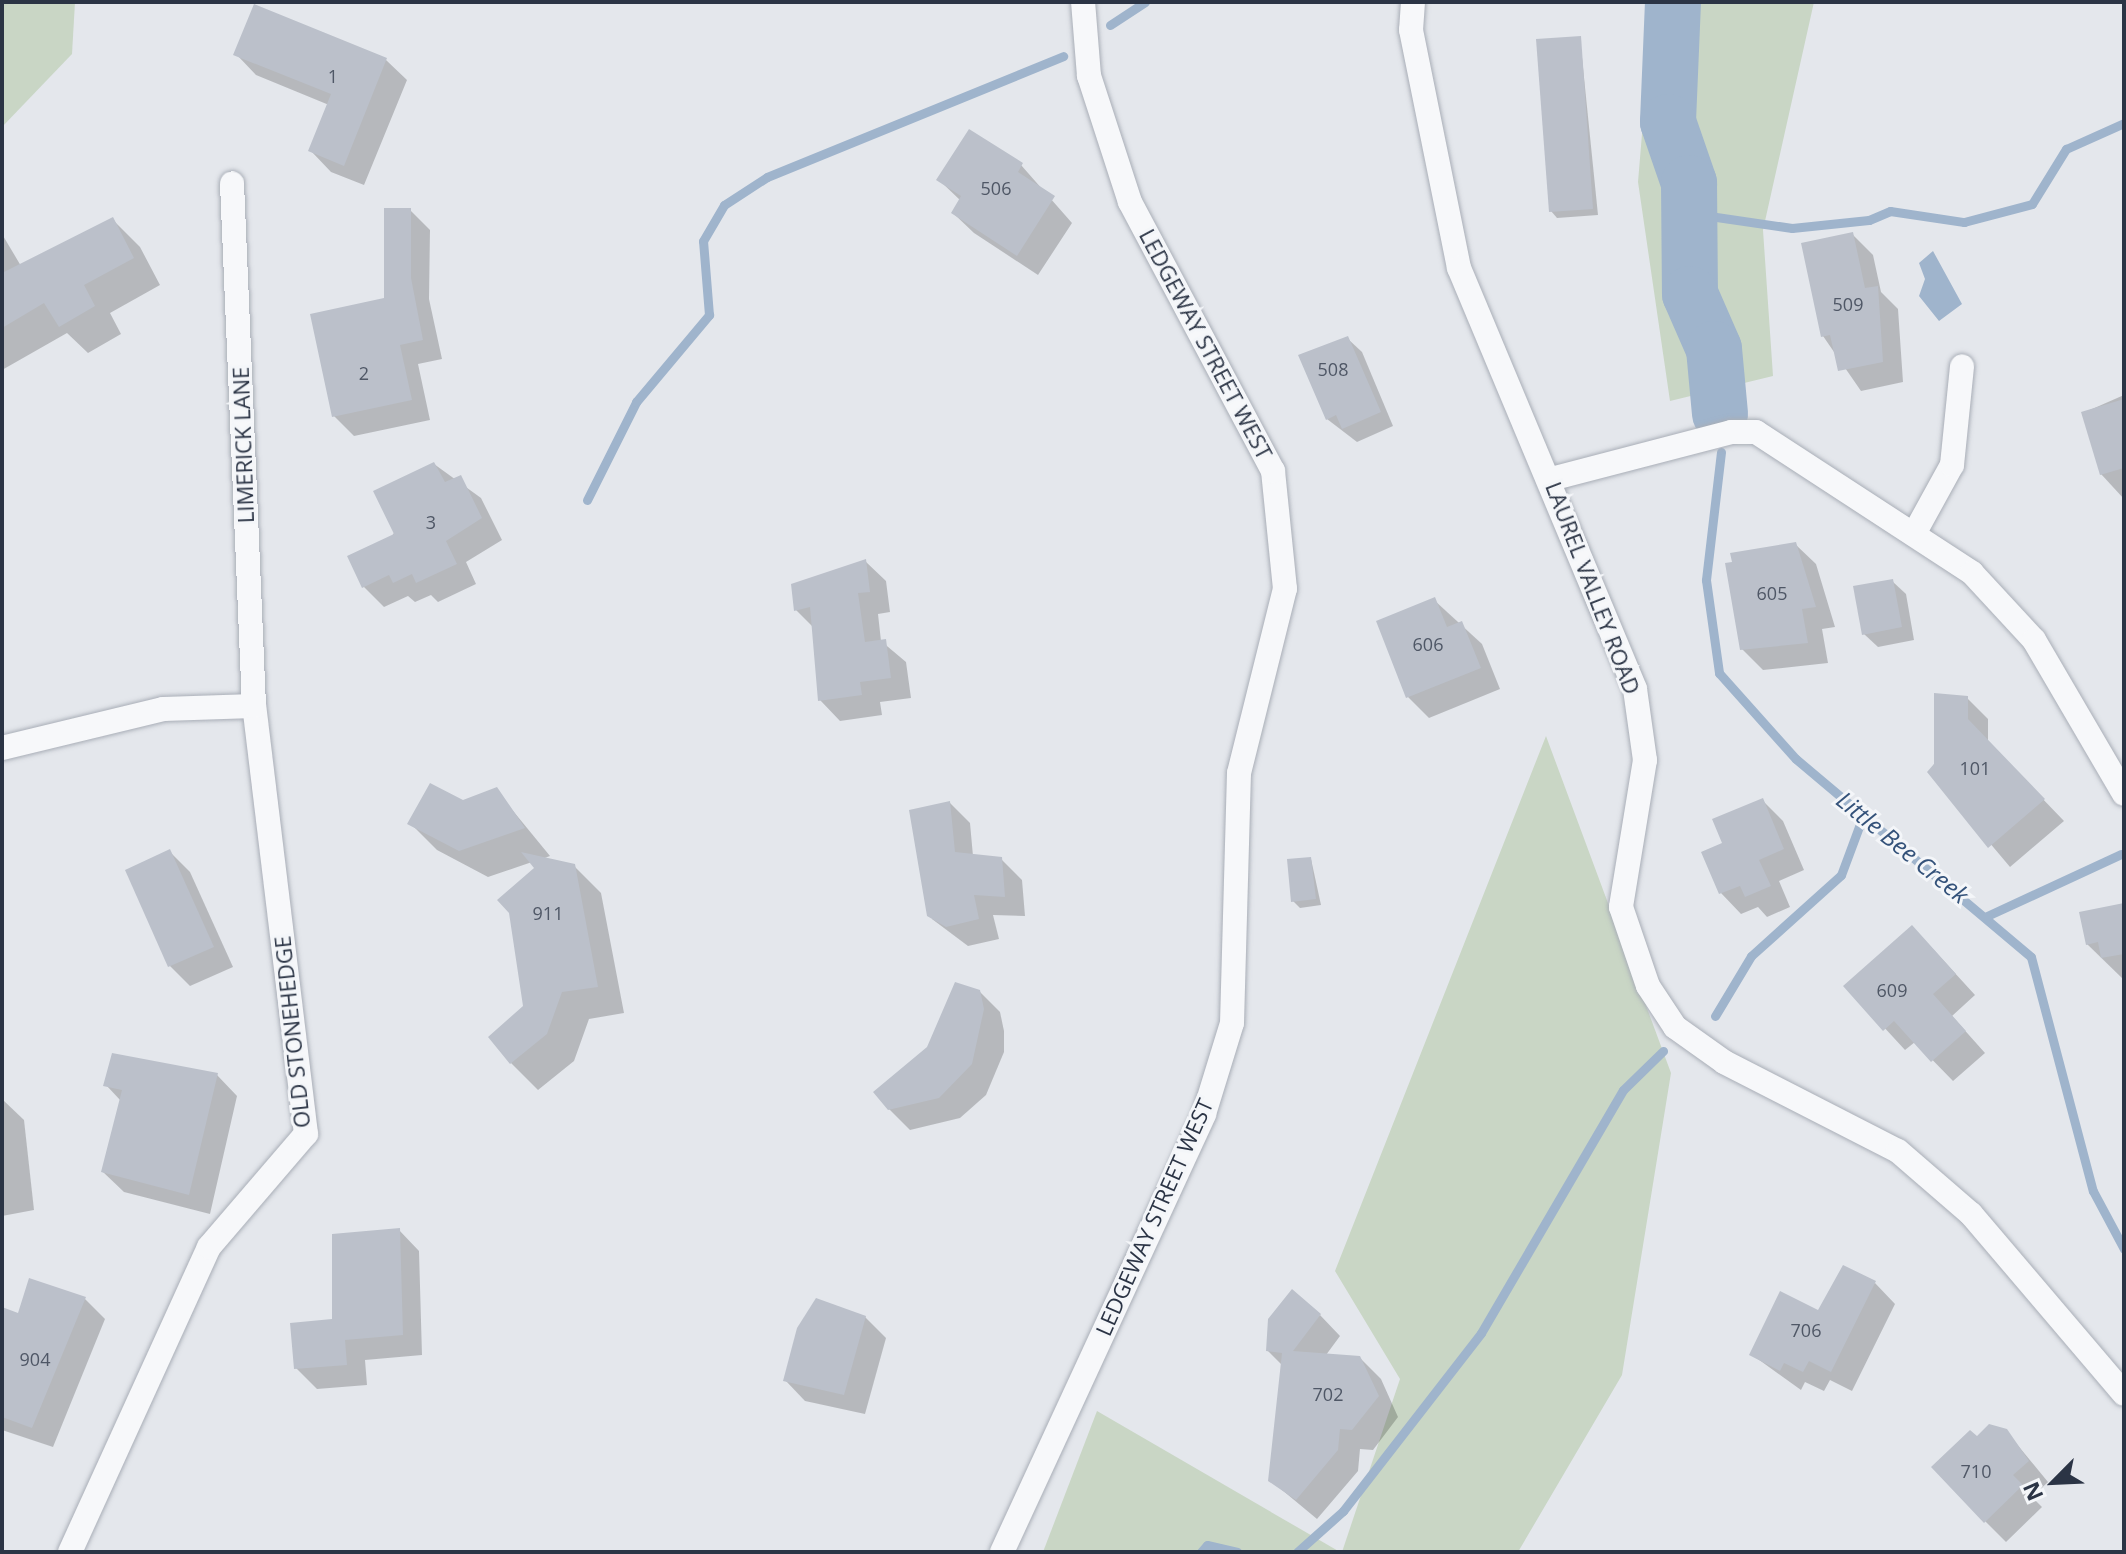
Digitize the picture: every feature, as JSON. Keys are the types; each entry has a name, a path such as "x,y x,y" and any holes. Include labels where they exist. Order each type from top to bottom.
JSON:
{"street":[{"name":"LEDGEWAY STREET WEST","path":"1002,1552 1204,1114 1232,1023 1239,773 1285,589 1273,471 1130,202 1089,76 1083,2"},
{"name":"LAUREL VALLEY ROAD","path":"1413,2 1411,30 1459,268 1551,479 1635,689 1645,760 1621,907 1648,986 1675,1027 1724,1062 1898,1151 1971,1214 2124,1394"},
{"name":"LIMERICK LANE","path":"232,183 254,706"},
{"path":"1914,534 1952,465 1962,367"},
{"path":"1551,479 1731,432 1756,432 1972,573 2034,640 2124,794"},
{"path":"2,748 163,709 254,706"},
{"name":"OLD STONEHEDGE","path":"70,1552 209,1247 306,1134 254,706"}],"green space":[{"path":"2,2 75,2 72,54 2,127"},
{"path":"1653,2 1814,2 1763,230 1773,376 1670,401 1638,182"},
{"path":"1546,736 1671,1073 1622,1375 1518,1552 1342,1552 1400,1379 1335,1271"},
{"path":"1097,1411 1340,1552 1043,1552"}],"water":[{"path":"1933,251 1962,304 1939,321 1919,296 1925,279 1919,263"}],"building":[{"path":"254,4 387,58 344,166 308,151 331,94 233,55"},
{"path":"1581,36 1593,209 1549,212 1536,39"},
{"path":"969,129 1023,163 1018,172 1055,196 1017,256 951,213 961,196 936,180"},
{"path":"384,208 411,208 411,278 423,340 400,345 412,400 332,417 310,314 384,298"},
{"path":"113,217 134,258 84,285 95,306 59,327 44,303 2,328 2,273"},
{"path":"1853,232 1865,288 1878,286 1883,362 1838,371 1830,335 1821,337 1801,243"},
{"path":"1348,336 1381,412 1342,429 1336,415 1326,420 1298,355"},
{"path":"2124,399 2124,468 2100,475 2081,412"},
{"path":"434,462 445,482 461,475 482,518 446,541 457,564 416,583 412,574 393,583 389,575 362,588 347,556 394,534 373,491"},
{"path":"1796,542 1816,607 1802,609 1808,643 1740,650 1725,563 1732,562 1730,553"},
{"path":"866,559 870,592 858,593 865,642 886,639 891,678 860,682 862,695 818,701 810,607 794,611 791,584"},
{"path":"1893,579 1902,627 1862,635 1853,586"},
{"path":"1435,597 1447,627 1462,621 1481,668 1406,698 1376,621"},
{"path":"1934,693 1968,696 1968,719 2045,799 1988,848 1927,772 1934,764"},
{"path":"430,783 463,800 497,787 525,828 459,851 407,824"},
{"path":"1763,798 1784,849 1759,860 1771,886 1745,897 1740,886 1719,894 1701,852 1722,843 1712,819"},
{"path":"950,801 955,852 1002,857 1005,897 974,895 979,919 946,927 927,916 909,810"},
{"path":"170,849 214,947 168,967 125,870"},
{"path":"521,852 575,864 598,987 562,992 547,1034 510,1064 488,1037 523,1006 509,913 497,900 534,868"},
{"path":"1311,857 1316,899 1291,902 1287,859"},
{"path":"2124,903 2124,954 2101,958 2098,942 2086,945 2079,912"},
{"path":"1912,925 1956,974 1933,994 1966,1031 1931,1062 1894,1021 1883,1031 1843,986"},
{"path":"955,982 980,990 984,1009 972,1064 939,1098 888,1110 873,1092 927,1047"},
{"path":"112,1053 218,1073 189,1195 101,1172 122,1090 103,1086"},
{"path":"400,1228 403,1335 345,1340 347,1365 294,1369 290,1323 332,1319 332,1234"},
{"path":"1843,1265 1876,1281 1831,1372 1809,1361 1803,1372 1784,1363 1780,1371 1749,1355 1780,1291 1818,1310"},
{"path":"29,1278 86,1297 32,1428 2,1417 2,1307 18,1313"},
{"path":"1292,1289 1321,1314 1293,1351 1360,1356 1379,1396 1352,1430 1340,1429 1338,1450 1296,1500 1268,1481 1282,1353 1266,1351 1268,1319"},
{"path":"816,1298 866,1316 844,1395 783,1381 797,1328"},
{"path":"1989,1424 2007,1429 2029,1461 2013,1475 2023,1485 1984,1523 1931,1467 1970,1430 1977,1436"}],"waterway":[{"path":"1110,25 1145,2"},
{"name":"Little Bee Creek","path":"1673,2 1668,122 1689,183 1690,294 1714,349 1720,414"},
{"path":"587,500 636,402 709,315 703,241 724,205 767,177 1063,56"},
{"path":"1689,213 1792,228 1869,220 1890,211 1964,222 2032,204 2066,149 2124,123"},
{"name":"Little Bee Creek","path":"1721,452 1706,580 1719,673 1796,759 2031,957 2093,1191 2124,1249"},
{"path":"1715,1016 1751,956 1841,875 1864,813"},
{"path":"1987,916 2121,854"},
{"path":"1297,1552 1343,1511 1481,1333 1623,1090 1663,1051"},
{"path":"1201,1552 1207,1545 1237,1552"}]}
